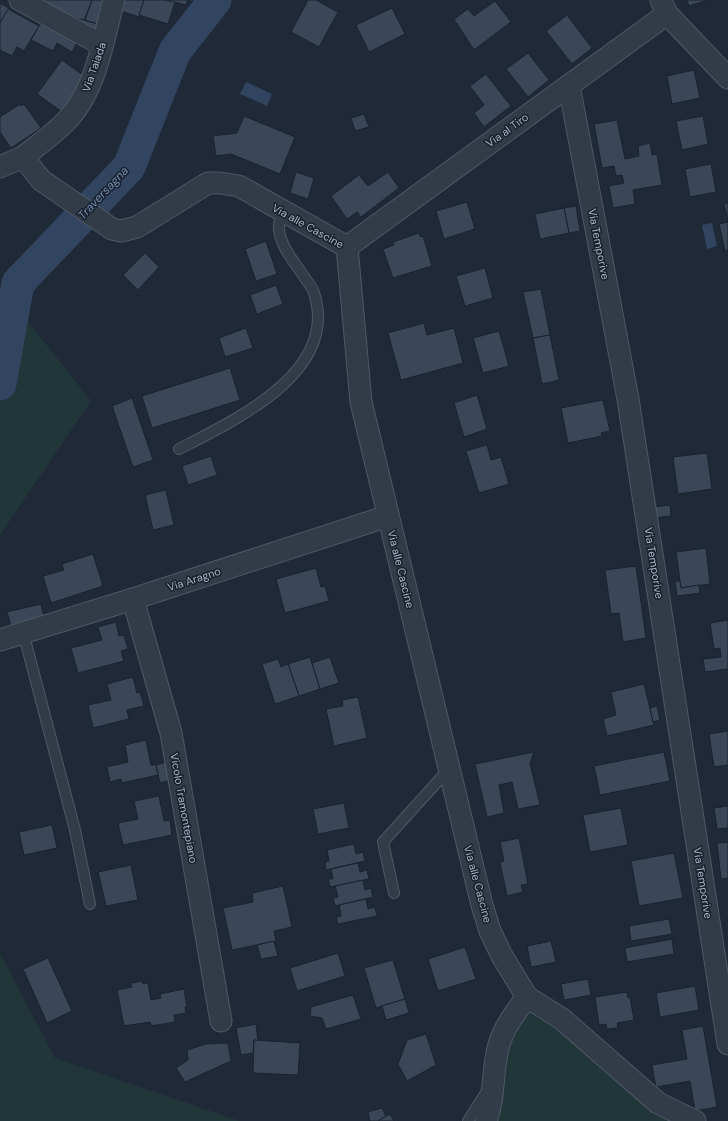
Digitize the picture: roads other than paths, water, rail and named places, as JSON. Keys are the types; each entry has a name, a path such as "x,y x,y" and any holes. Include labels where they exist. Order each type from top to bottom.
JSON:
{"street":[{"path":"20,0 102,45"},
{"name":"Via Taiada","path":"0,167 23,157 69,119 76,109 90,84 114,0"},
{"path":"664,7 728,78"},
{"name":"Via al Tiro","path":"347,247 569,85 664,7"},
{"name":"Via Temporive","path":"569,85 628,398 728,1044"},
{"name":"Via alle Cascine","path":"23,157 41,180 112,230 121,231 137,227 208,183 239,186 347,247 361,402 482,905 490,931 502,956 527,997 562,1019 658,1103 694,1121"},
{"name":"Via Aragno","path":"0,640 133,599 388,516"},
{"name":"Vicolo Tramontepiano","path":"133,599 171,734 221,1021"},
{"path":"486,1121 494,1081 498,1048 502,1035 510,1018 527,997"}],"lane":[{"path":"179,449 237,420 285,385 311,350 319,325 314,293 284,246 279,229 281,211"},
{"path":"23,632 75,830 90,904"},
{"path":"394,893 383,842 449,769"},
{"path":"468,1121 494,1081"}],"water":[{"path":"246,82 272,94 267,106 240,94"},
{"path":"712,223 717,246 707,249 702,225"}],"waterway":[{"name":"Traversagna","path":"0,384 18,283 129,167 175,51 215,0"}]}
